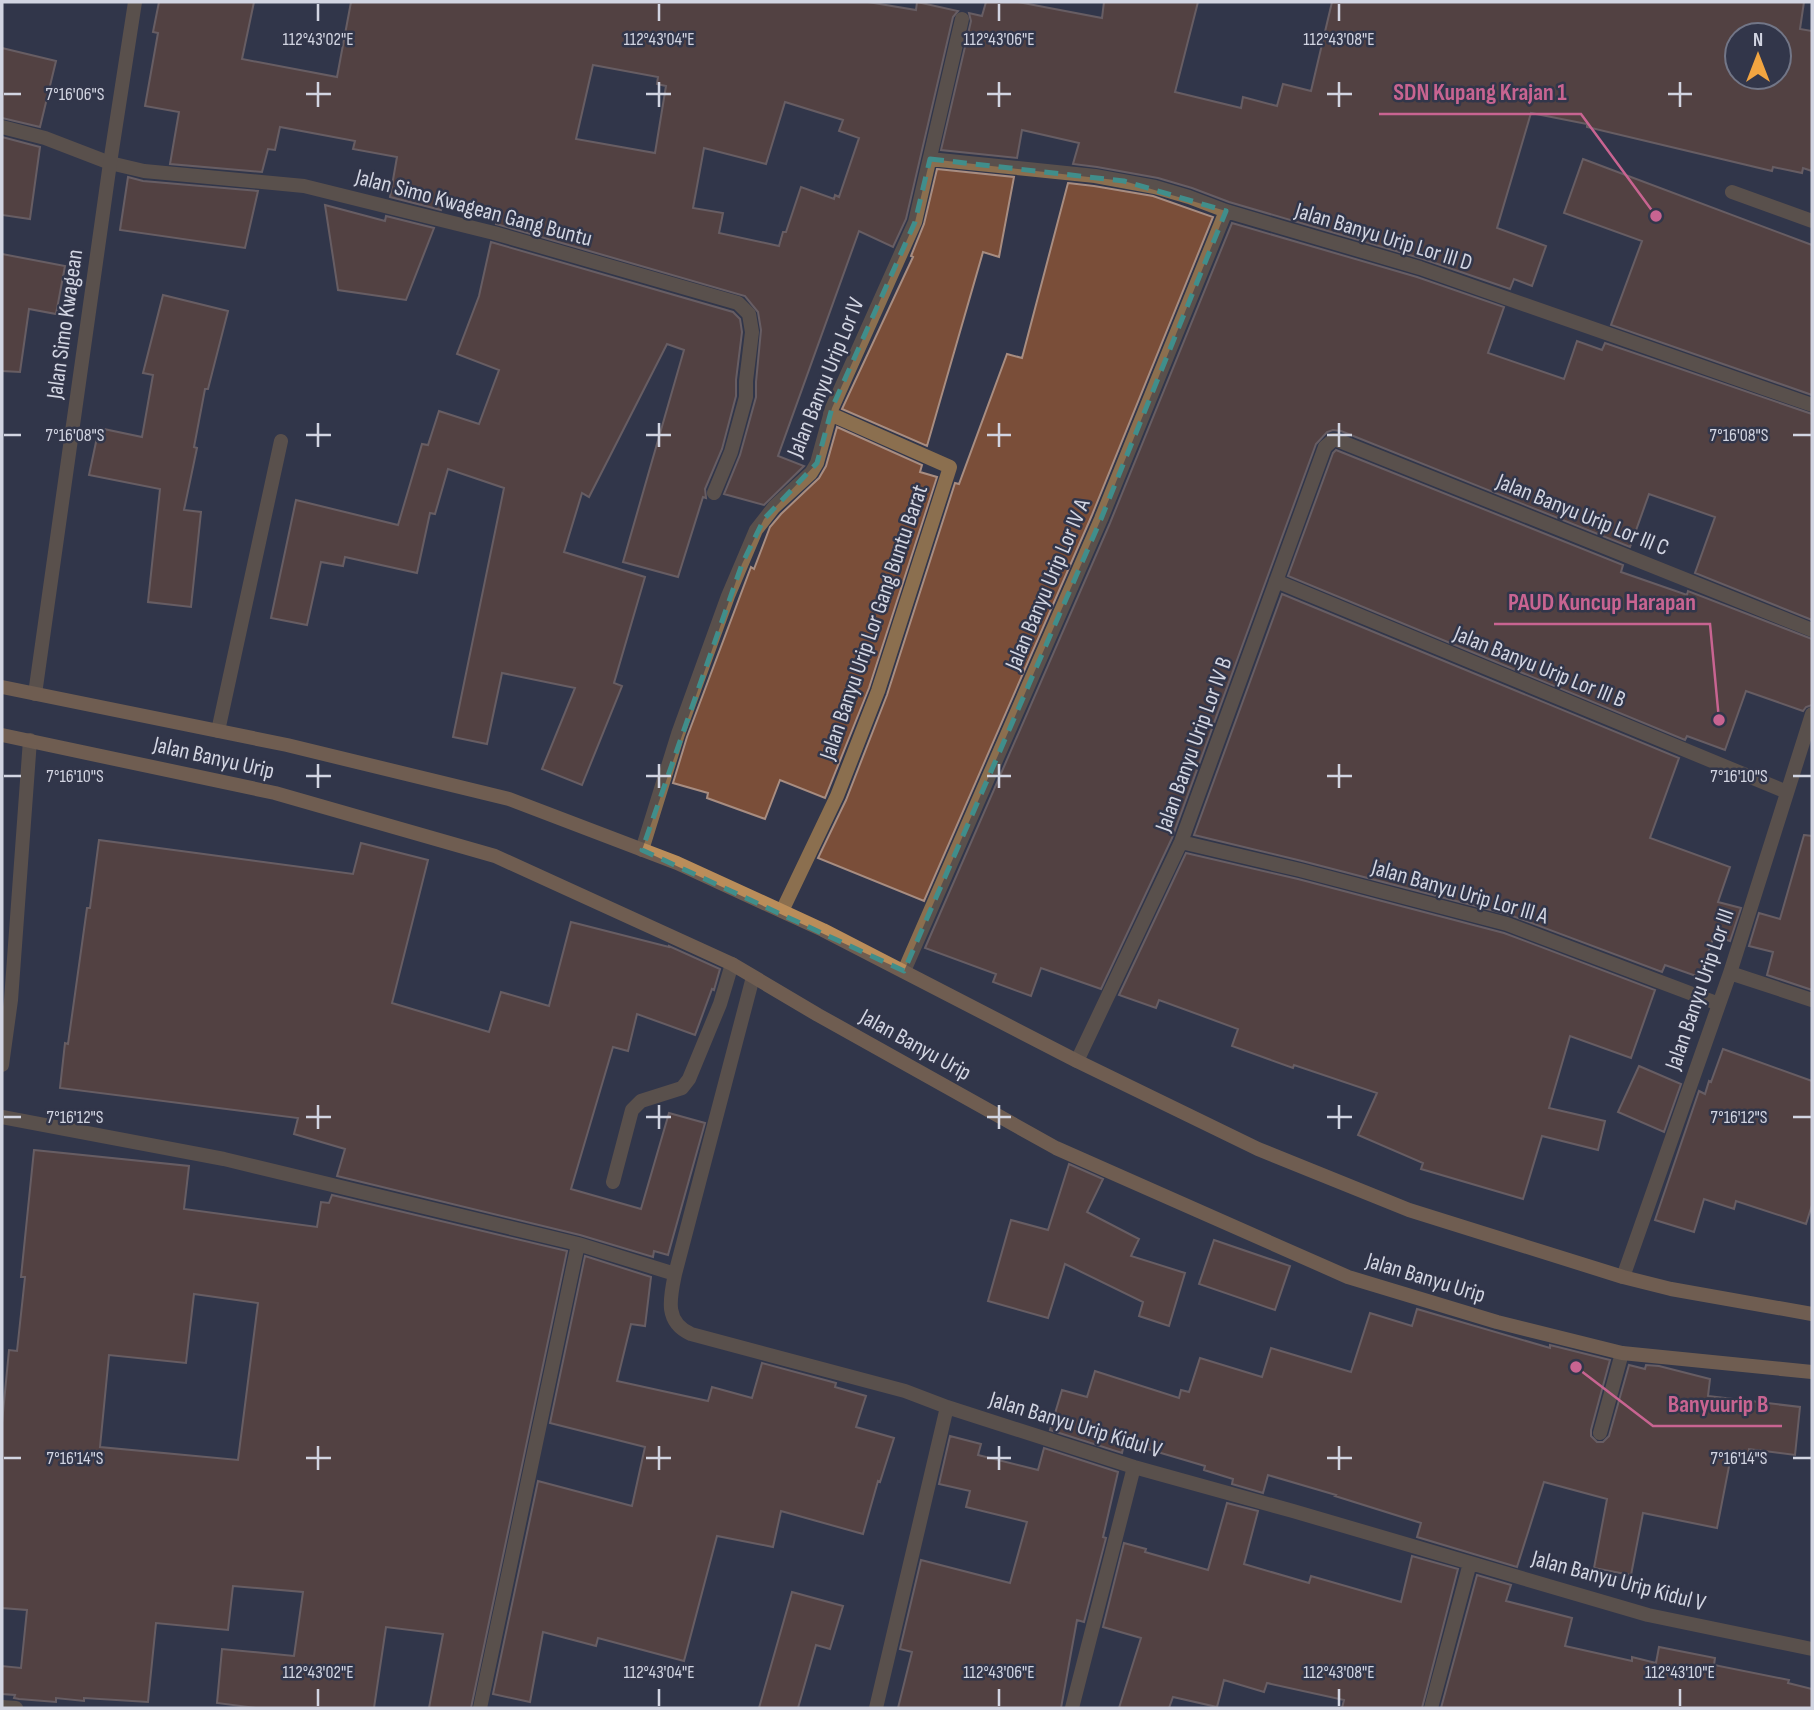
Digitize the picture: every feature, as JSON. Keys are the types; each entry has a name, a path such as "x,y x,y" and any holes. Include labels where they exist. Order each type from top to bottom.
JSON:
{"main road":[{"name":"Jalan Banyu Urip","path":"2,687 287,745 509,799 677,863 904,971 1077,1061 1258,1149 1409,1210 1623,1277 1671,1289 1812,1314"},
{"name":"Jalan Banyu Urip","path":"2,735 30,747 275,793 495,856 732,964 1056,1148 1348,1277 1497,1322 1622,1353 1812,1372"}],"street":[{"name":"Jalan Simo Kwagean","path":"35,694 135,2"},
{"name":"Jalan Banyu Urip Lor IV","path":"642,849 678,734 728,596 756,530 774,507 811,473 817,463 830,414 915,222 961,19"},
{"name":"Jalan Simo Kwagean Gang Buntu","path":"2,127 46,138 110,163 144,172 304,186 494,233 738,303 749,314 752,332 746,397 731,453 714,493"},
{"name":"Jalan Banyu Urip Lor III D","path":"930,159 1095,176 1189,197 1226,211 1420,268 1812,405"},
{"path":"1732,192 1812,221"},
{"name":"Jalan Banyu Urip Lor IV A","path":"904,971 1101,519 1226,211"},
{"name":"Jalan Banyu Urip Lor Gang Buntu Barat","path":"782,911 836,796 878,691 950,467 830,414"},
{"name":"Jalan Banyu Urip Lor IV B","path":"1077,1061 1181,842 1325,447 1337,440"},
{"name":"Jalan Banyu Urip Lor III C","path":"1337,440 1812,630"},
{"path":"218,731 281,442"},
{"name":"Jalan Banyu Urip Lor III B","path":"1276,581 1787,792"},
{"name":"Jalan Banyu Urip Lor III","path":"1623,1277 1731,974 1812,714"},
{"path":"2,1065 11,1000 30,747"},
{"name":"Jalan Banyu Urip Lor III A","path":"1181,842 1507,924 1719,1004"},
{"path":"614,1182 632,1110 641,1101 682,1088 690,1079 720,1004 732,964"},
{"path":"1731,974 1812,1000"},
{"name":"Jalan Banyu Urip Kidul V","path":"753,977 670,1296 673,1321 681,1330 905,1391 1134,1467 1648,1615 1812,1649"},
{"path":"2,1117 224,1159 578,1244 675,1273"},
{"path":"480,1708 578,1244"},
{"path":"1600,1433 1622,1353"},
{"path":"876,1708 947,1407"},
{"path":"1072,1708 1134,1467"},
{"path":"1431,1708 1470,1563"},
{"path":"2,1707 16,1708"}],"highlighted area":[{"path":"930,159 1124,181 1226,211 1101,519 904,971 642,850 742,564 764,519 817,463 832,408 915,222"}],"building":[{"path":"159,2 254,2 242,59 337,77 351,2 868,2 916,10 917,2 958,11 953,17 906,219 893,247 859,231 778,456 804,466 764,505 724,494 740,455 756,397 761,330 758,312 745,296 496,224 498,216 443,205 441,210 390,197 397,157 353,149 355,141 280,127 275,150 268,149 262,172 170,164 179,112 145,106 158,33 153,32","holes":["593,65 658,77 657,84 666,86 655,153 576,139","785,102 843,120 839,131 859,138 839,197 835,195 834,199 801,187 779,246 719,233 723,213 693,208 704,148 766,164"]},
{"path":"986,2 1018,2 1102,18 1104,2 1198,2 1175,92 1241,108 1243,97 1277,106 1283,84 1311,91 1332,2 1804,2 1800,29 1812,31 1812,171 1803,168 1802,173 1773,167 1772,171 1587,127 1587,124 1531,113 1497,228 1546,246 1532,286 1514,279 1510,289 1423,259 1229,202 1158,178 1073,164 1079,143 1022,130 1017,158 941,150 971,21 969,13 982,16"},
{"path":"2,48 56,61 40,127 2,118"},
{"path":"2,137 40,147 30,219 2,215"},
{"path":"1583,159 1812,245 1812,395 1611,325 1642,241 1564,213"},
{"path":"937,169 1014,177 999,257 983,252 927,446 842,409 913,257 911,256 924,224"},
{"path":"128,177 143,181 258,191 245,248 120,230"},
{"path":"1068,183 1153,196 1213,217 1092,515 924,901 818,858 846,800 887,695 955,483 959,484 1007,354 1022,358"},
{"path":"325,205 385,221 386,216 434,228 406,300 338,290"},
{"path":"1232,223 1417,277 1504,307 1488,353 1564,379 1577,341 1602,350 1605,343 1812,414 1812,620 1695,573 1715,517 1649,494 1630,547 1341,431 1327,432 1316,444 1172,838 1101,989 1041,968 1031,996 993,982 996,974 925,948 1110,523"},
{"path":"491,242 733,312 740,319 742,332 736,396 722,449 705,489 706,498 703,497 678,577 623,562 684,350 667,344 589,497 582,493 564,552 645,577 614,683 622,686 582,785 542,769 575,688 502,673 487,744 453,737 504,488 448,469 435,514 430,513 417,573 345,557 343,566 321,562 307,625 271,618 296,500 398,525 422,444 428,445 439,411 479,424 499,370 457,354 479,296"},
{"path":"2,254 65,266 56,314 29,309 20,372 2,371"},
{"path":"163,295 228,311 208,389 205,389 194,447 197,448 184,510 201,512 191,607 148,602 160,489 89,475 99,428 142,437 153,375 143,373"},
{"path":"837,427 922,465 920,472 937,477 869,688 825,798 780,780 765,819 707,798 708,793 673,783 687,737 751,567 754,569 770,527 819,478 826,466"},
{"path":"1336,450 1623,565 1621,572 1687,595 1688,591 1812,639 1812,705 1803,711 1746,691 1725,750 1687,736 1685,740 1288,576"},
{"path":"1282,594 1679,758 1650,838 1730,867 1718,902 1741,908 1730,941 1714,936 1699,977 1665,965 1662,972 1510,915 1194,835"},
{"path":"1804,835 1812,836 1812,990 1767,975 1773,952 1749,946 1759,913 1780,919"},
{"path":"99,840 353,874 361,843 428,860 392,1003 489,1032 501,992 549,1006 571,922 669,946 720,969 695,1035 637,1014 628,1051 613,1047 571,1189 641,1209 669,1113 705,1123 668,1255 654,1251 653,1257 580,1235 337,1176 345,1149 294,1134 298,1118 60,1088"},
{"path":"1186,853 1298,879 1504,933 1655,990 1631,1058 1570,1036 1549,1108 1605,1121 1598,1150 1542,1136 1523,1199 1421,1169 1423,1163 1358,1135 1377,1093 1294,1065 1293,1068 1232,1046 1238,1029 1159,1000 1156,1008 1119,995"},
{"path":"1723,1049 1812,1081 1812,1205 1806,1224 1736,1201 1734,1209 1704,1199 1694,1232 1655,1220 1699,1091 1705,1094"},
{"path":"1639,1066 1681,1084 1664,1132 1618,1112"},
{"path":"34,1150 189,1166 184,1209 317,1227 321,1202 329,1203 332,1195 567,1251 471,1708 429,1708 443,1634 386,1627 374,1708 256,1708 217,1703 222,1649 294,1656 303,1592 233,1586 228,1630 156,1623 148,1702 56,1698 56,1702 19,1699 14,1698 15,1695 2,1694 2,1666 21,1668 27,1610 2,1608 2,1423 9,1350 17,1351 25,1277 21,1277","holes":["194,1294 258,1303 238,1460 100,1447 109,1355 186,1363"]},
{"path":"1069,1164 1103,1179 1087,1212 1139,1239 1131,1256 1185,1273 1169,1326 1139,1316 1143,1302 1065,1264 1048,1318 988,1301 1011,1220 1048,1230"},
{"path":"1214,1240 1290,1266 1275,1310 1199,1284"},
{"path":"585,1256 651,1277 645,1326 631,1324 617,1381 708,1401 712,1387 752,1398 762,1363 836,1383 835,1387 866,1396 856,1427 894,1438 863,1534 781,1511 773,1547 717,1536 684,1661 598,1638 596,1646 543,1632 530,1702 493,1694 538,1481 632,1506 645,1447 550,1423"},
{"path":"1417,1309 1550,1348 1550,1345 1610,1360 1591,1430 1591,1436 1597,1442 1603,1442 1609,1436 1629,1365 1645,1369 1646,1365 1710,1379 1708,1396 1800,1407 1795,1455 1749,1449 1748,1458 1731,1456 1717,1528 1643,1513 1631,1575 1594,1568 1607,1499 1544,1482 1517,1567 1417,1537 1421,1523 1268,1475 1263,1493 1232,1484 1233,1479 1204,1470 1205,1466 1134,1445 1124,1444 1122,1453 1050,1430 1062,1390 1087,1397 1095,1371 1179,1398 1181,1390 1189,1392 1200,1358 1262,1377 1271,1348 1351,1372 1370,1313 1412,1326"},
{"path":"950,1436 981,1444 978,1455 1038,1470 1044,1448 1118,1472 1103,1537 1106,1538 1084,1622 1077,1620 1061,1708 898,1708 912,1652 900,1649 921,1560 1010,1583 1027,1522 966,1507 970,1491 939,1484"},
{"path":"1227,1503 1258,1511 1244,1564 1309,1583 1311,1576 1401,1602 1412,1556 1458,1569 1422,1708 1342,1708 1344,1700 1267,1683 1264,1692 1224,1680 1217,1707 1173,1697 1169,1708 1119,1708 1141,1638 1103,1627 1124,1543 1146,1549 1145,1552 1208,1570"},
{"path":"1477,1575 1511,1585 1506,1601 1572,1618 1565,1646 1632,1661 1632,1657 1656,1663 1659,1647 1715,1658 1714,1665 1789,1680 1788,1683 1812,1689 1812,1708 1441,1708"},
{"path":"792,1592 843,1606 830,1649 816,1645 798,1708 759,1708"}],"place":[{"name":"SDN Kupang Krajan 1","path":"1656,216"},
{"name":"PAUD Kuncup Harapan","path":"1719,720"},
{"name":"Banyuurip B","path":"1576,1367"}]}
